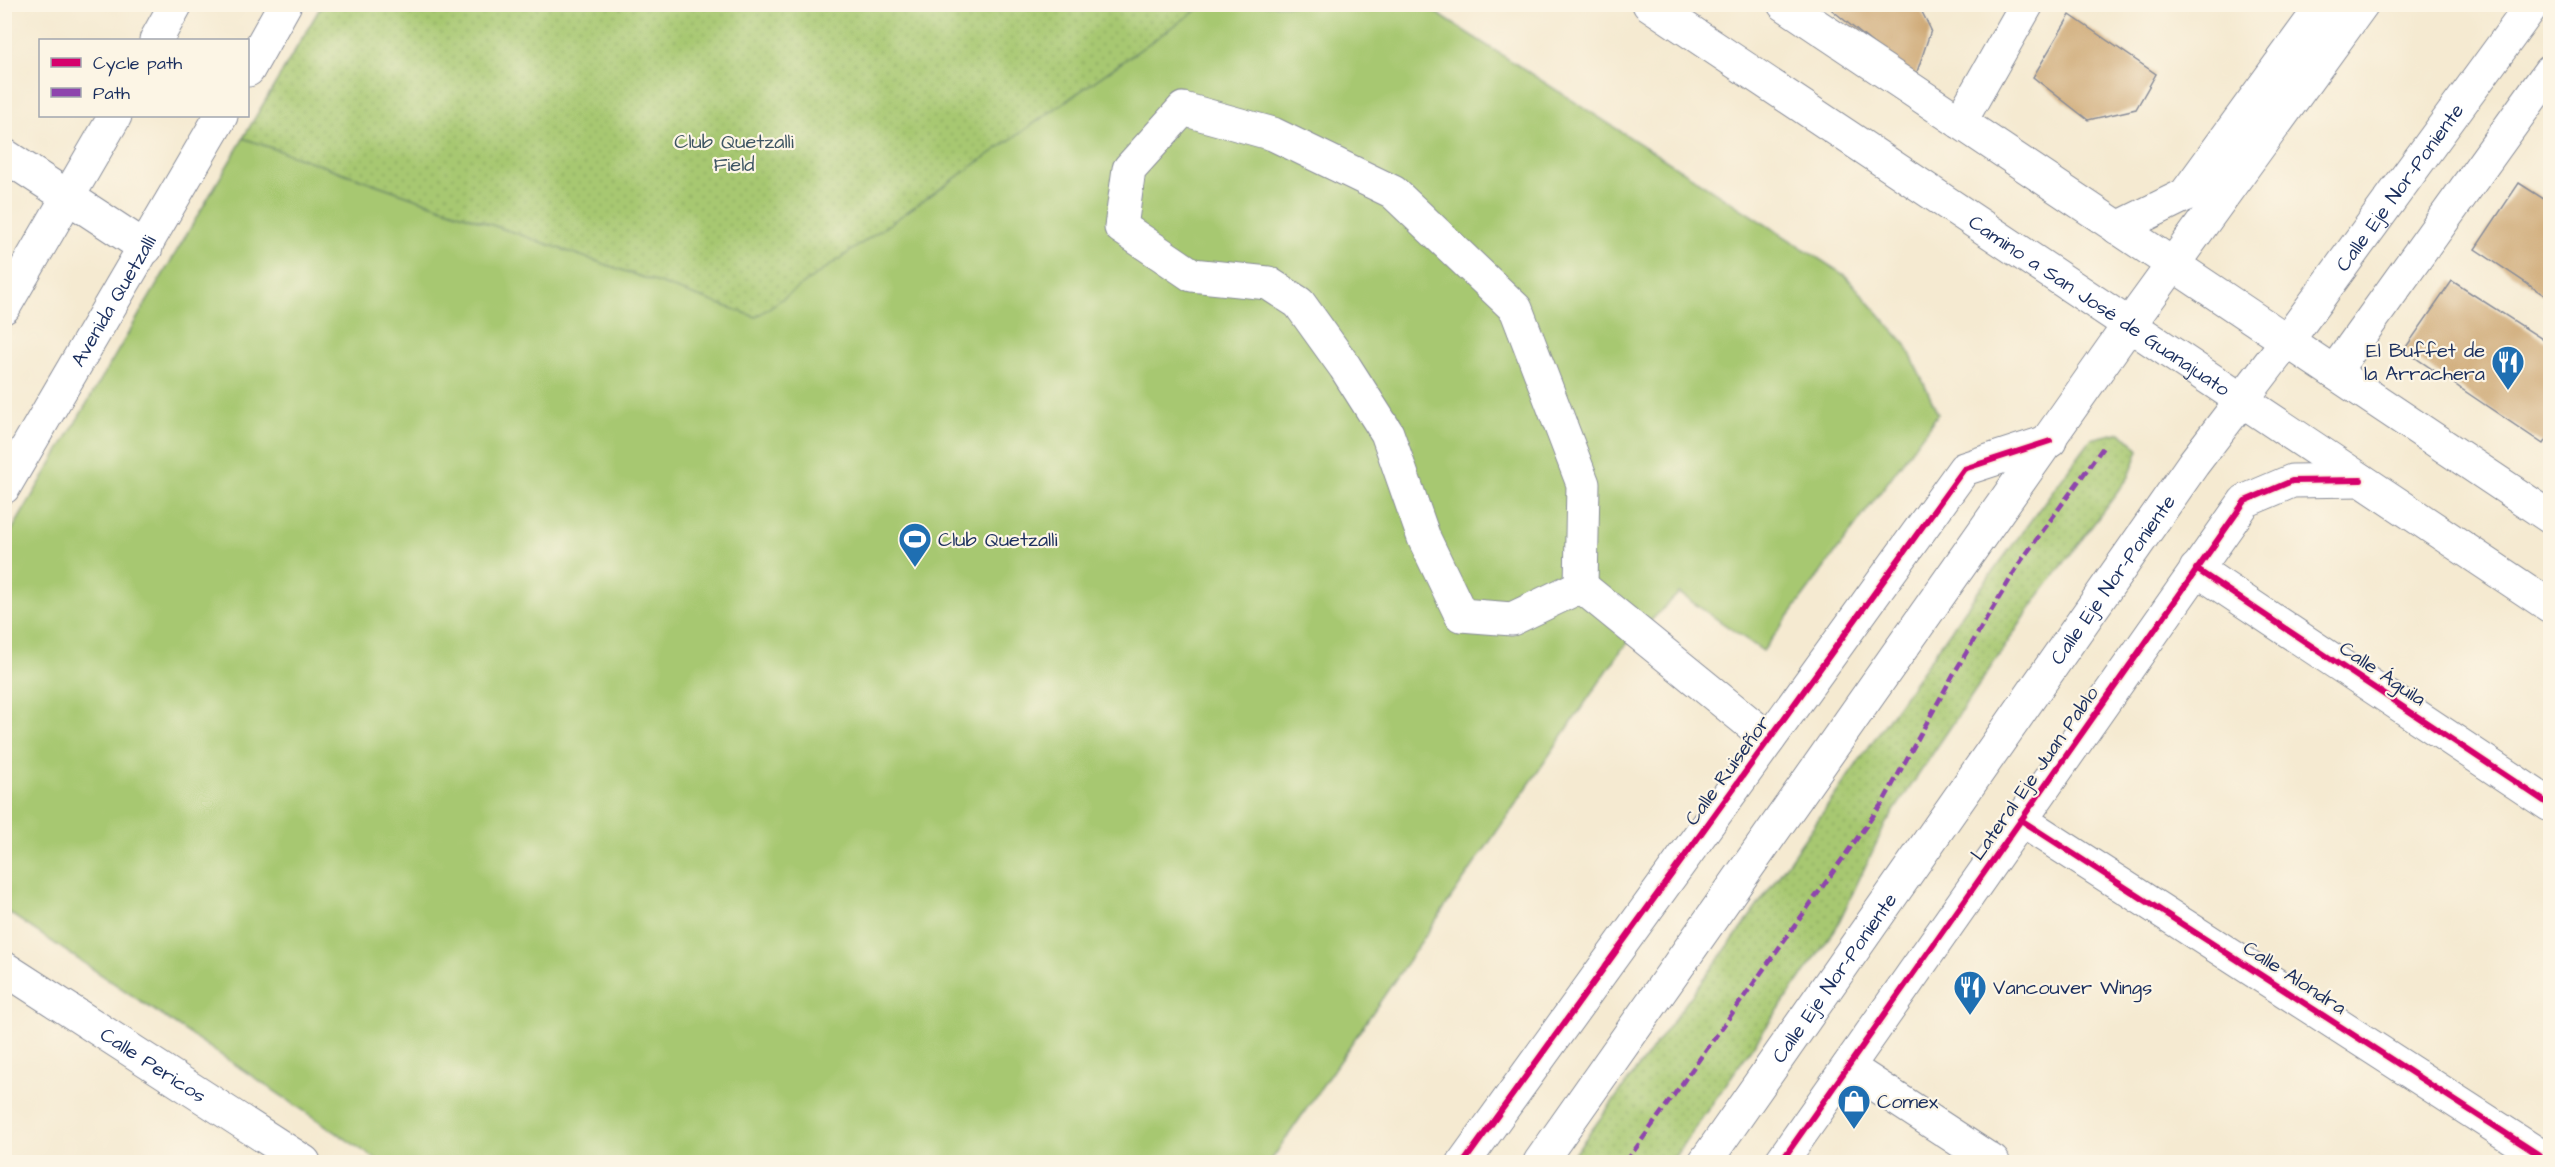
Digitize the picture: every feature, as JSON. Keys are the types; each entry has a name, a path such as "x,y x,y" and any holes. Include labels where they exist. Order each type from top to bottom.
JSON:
{"main road":[{"path":"157,39 176,4"},
{"path":"249,68 285,4"},
{"name":"Camino a San José de Guanajuato","path":"1649,4 2550,606"},
{"path":"1784,4 2550,517"},
{"path":"1960,122 2027,4"},
{"path":"2118,228 2186,195 2324,4"},
{"path":"1540,1162 2050,441 2129,325 2362,4"},
{"name":"Calle Eje Nor-Poniente","path":"1705,1162 2186,474 2287,341 2533,4"},
{"path":"2334,372 2550,71"},
{"path":"1183,109 1273,134 1393,192 1516,309 1583,484 1581,586 1512,619 1461,615 1424,538 1387,433 1345,367 1299,303 1268,283 1192,275 1121,227 1129,169 1183,109"},
{"path":"4,307 114,117"},
{"name":"Avenida Quetzalli","path":"4,487 146,248 220,117"},
{"path":"4,155 146,248"},
{"name":"Calle Ruiseñor","path":"1464,1162 1964,469 2050,441"},
{"name":"Lateral Eje Juan Pablo","path":"1781,1162 2244,501 2292,481 2361,480"},
{"name":"Calle Águila","path":"2196,569 2550,805"},
{"path":"1581,586 1769,739"},
{"name":"Calle Alondra","path":"2021,820 2550,1162"},
{"name":"Calle Pericos","path":"4,968 304,1162"},
{"path":"1848,1067 1993,1162"}],"green space":[{"name":"Club Quetzalli","path":"322,5 1424,5 1846,276 1906,345 1938,414 1763,651 1679,593 1622,649 1270,1162 380,1162 5,910 5,542"},
{"name":"Club Quetzalli Field","path":"322,5 1204,5 756,317 243,138"},
{"path":"2121,432 2139,450 2129,477 2036,600 1886,823 1836,928 1671,1162 1568,1162 1746,922 1972,600 2091,439"}],"building":[{"path":"1837,4 1918,4 1931,30 1915,78 1832,10"},
{"path":"2070,15 2156,74 2136,109 2088,120 2033,77"},
{"path":"2519,183 2550,203 2550,299 2475,249"},
{"name":"El Buffet de la Arrachera","path":"2452,281 2550,344 2550,433 2543,444 2404,350"}],"marked path":[{"path":"1626,1162 1883,802 1953,675 2021,561 2104,446"}],"cycle path":[{"path":"1464,1162 1964,469 2050,441"},
{"path":"1781,1162 2245,501 2292,481 2361,480"},
{"path":"2196,569 2550,805"},
{"path":"2021,820 2550,1162"}],"place":[{"name":"El Buffet de la Arrachera","path":"2508,391"},
{"name":"Club Quetzalli","path":"915,568"},
{"name":"Vancouver Wings","path":"1970,1016"},
{"name":"Comex","path":"1854,1130"}]}
